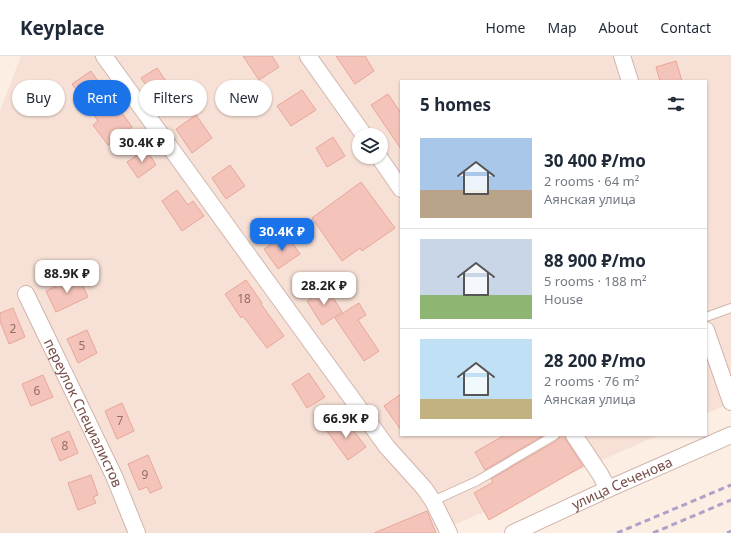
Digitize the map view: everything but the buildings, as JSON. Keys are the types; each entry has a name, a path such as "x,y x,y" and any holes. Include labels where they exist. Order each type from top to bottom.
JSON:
{"street":[{"path":"104,56 387,447 424,488 433,501 449,533"},
{"path":"308,56 359,128"},
{"path":"622,56 630,80"},
{"path":"384,164 400,188"},
{"name":"переулок Специалистов","path":"26,294 114,476 137,533"},
{"path":"707,333 731,402"},
{"name":"улица Сеченова","path":"513,533 731,435"},
{"path":"575,436 600,474 608,489"}],"lane":[{"path":"707,317 731,308"},
{"path":"433,501 476,481 553,436"}],"shaded area":[{"path":"21,56 731,56 731,403 707,414 707,80 400,80 400,436 657,436 436,533 0,533 0,111"}],"railway":[{"path":"617,533 731,485"},
{"path":"653,533 731,500"},
{"path":"727,533 731,531"}]}
